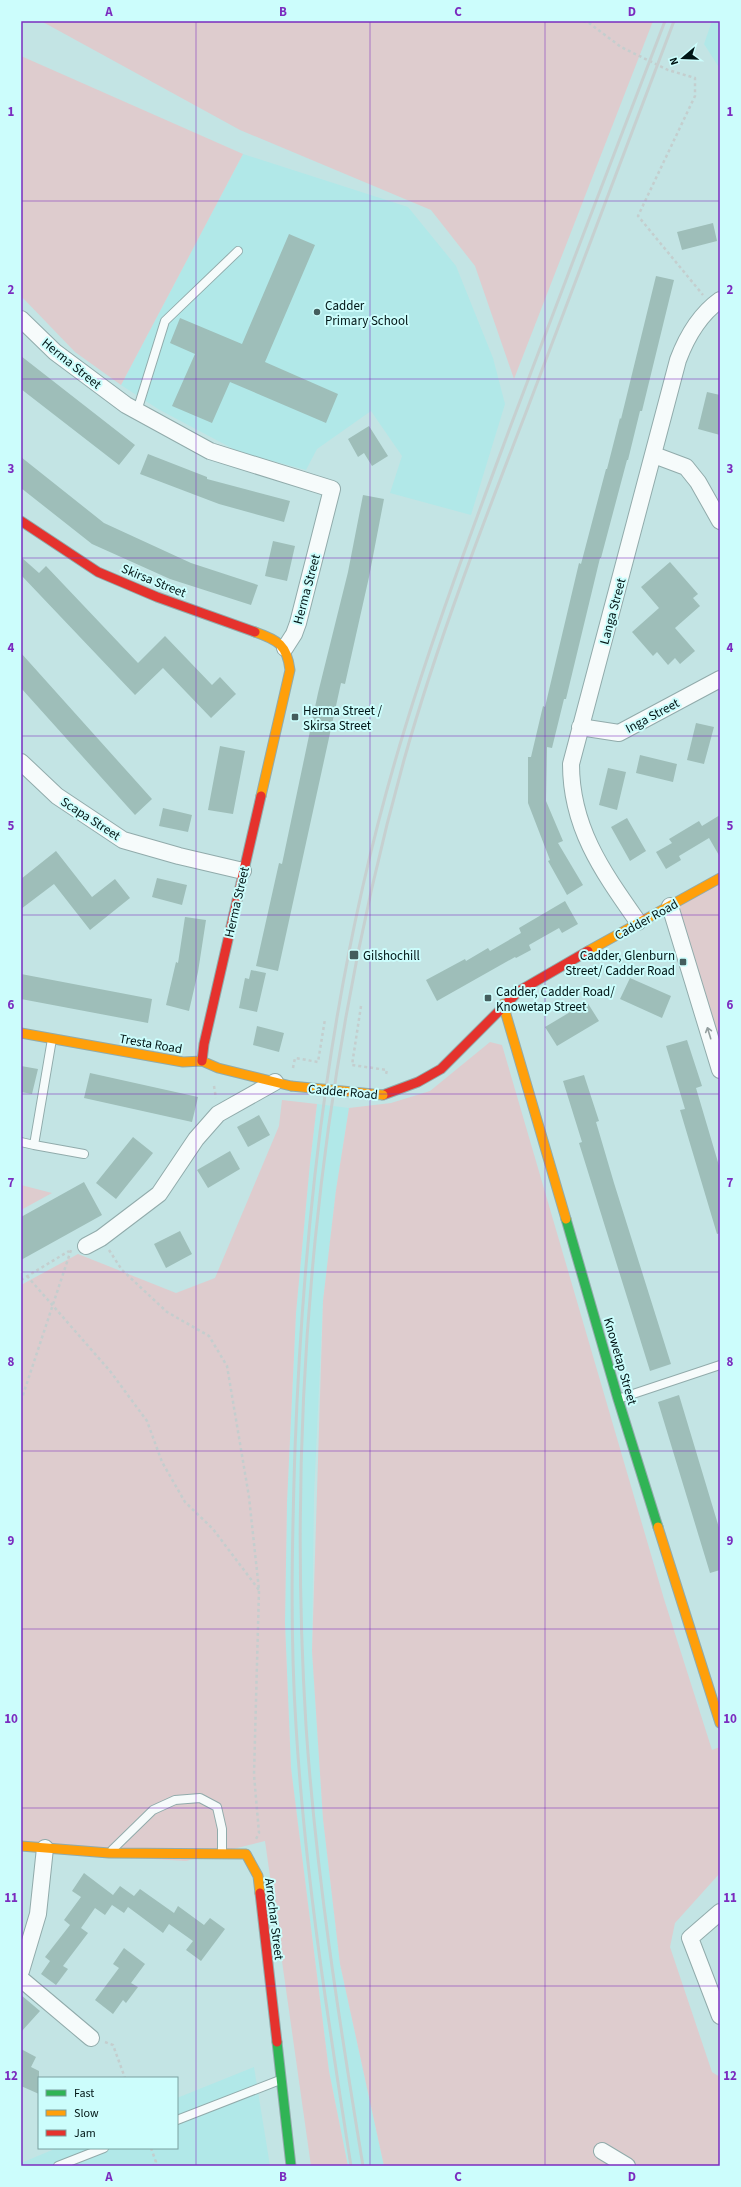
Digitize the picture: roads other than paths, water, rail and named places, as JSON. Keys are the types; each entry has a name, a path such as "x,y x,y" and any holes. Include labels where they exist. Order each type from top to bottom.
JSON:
{"street":[{"name":"Langa Street","path":"638,922 598,865 578,816 571,786 571,764 682,348 692,329 716,303"},
{"name":"Herma Street","path":"21,319 55,352 137,411 210,450 332,489 298,623 294,634 285,648 290,670 204,1044 202,1061"},
{"path":"654,455 686,467 698,482 720,521"},
{"name":"Skirsa Street","path":"21,521 98,572 157,597 264,635 285,648"},
{"name":"Inga Street","path":"580,727 618,734 720,679"},
{"name":"Scapa Street","path":"21,762 57,796 123,840 180,856 243,871"},
{"name":"Cadder Road","path":"275,1082 290,1086 383,1095 407,1088 427,1078 448,1063 503,1004 520,991 638,922 720,878"},
{"path":"670,906 720,1070"},
{"name":"Knowetap Street","path":"503,1004 618,1399 720,1723"},
{"name":"Tresta Road","path":"21,1033 183,1062 202,1061 275,1082"},
{"path":"86,1246 101,1238 159,1194 196,1138 218,1114 275,1082"},
{"path":"21,1846 109,1853 222,1854"},
{"path":"21,1971 38,1914 45,1848"},
{"name":"Arrochar Street","path":"222,1854 246,1854 258,1876 291,2166"},
{"path":"720,1912 690,1938 720,2016"},
{"path":"21,1979 91,2038"},
{"path":"602,2151 627,2166"}],"lane":[{"path":"137,411 165,321 238,252"},
{"path":"34,1144 52,1038"},
{"path":"21,1142 84,1154"},
{"path":"618,1399 720,1366"},
{"path":"109,1853 153,1810 175,1800 200,1798 217,1807 222,1829 222,1854"},
{"path":"178,2120 281,2079"},
{"path":"58,2166 101,2149"}],"railway":[{"path":"351,2166 311,1892 300,1781 293,1657 293,1519 299,1358 306,1267 326,1085 341,995 359,905 380,816 405,728 429,652 511,425 665,21"},
{"path":"363,2166 345,2056 322,1892 310,1781 301,1605 301,1483 306,1361 315,1239 330,1117 350,997 374,878 404,760 417,716 445,629 476,543 674,21"}],"place":[{"name":"Cadder Primary School","path":"317,312"},
{"name":"Herma Street / Skirsa Street","path":"295,717"},
{"name":"Gilshochill","path":"354,955"},
{"name":"Cadder, Glenburn Street/ Cadder Road","path":"683,962"},
{"name":"Cadder, Cadder Road/ Knowetap Street","path":"488,998"}]}
